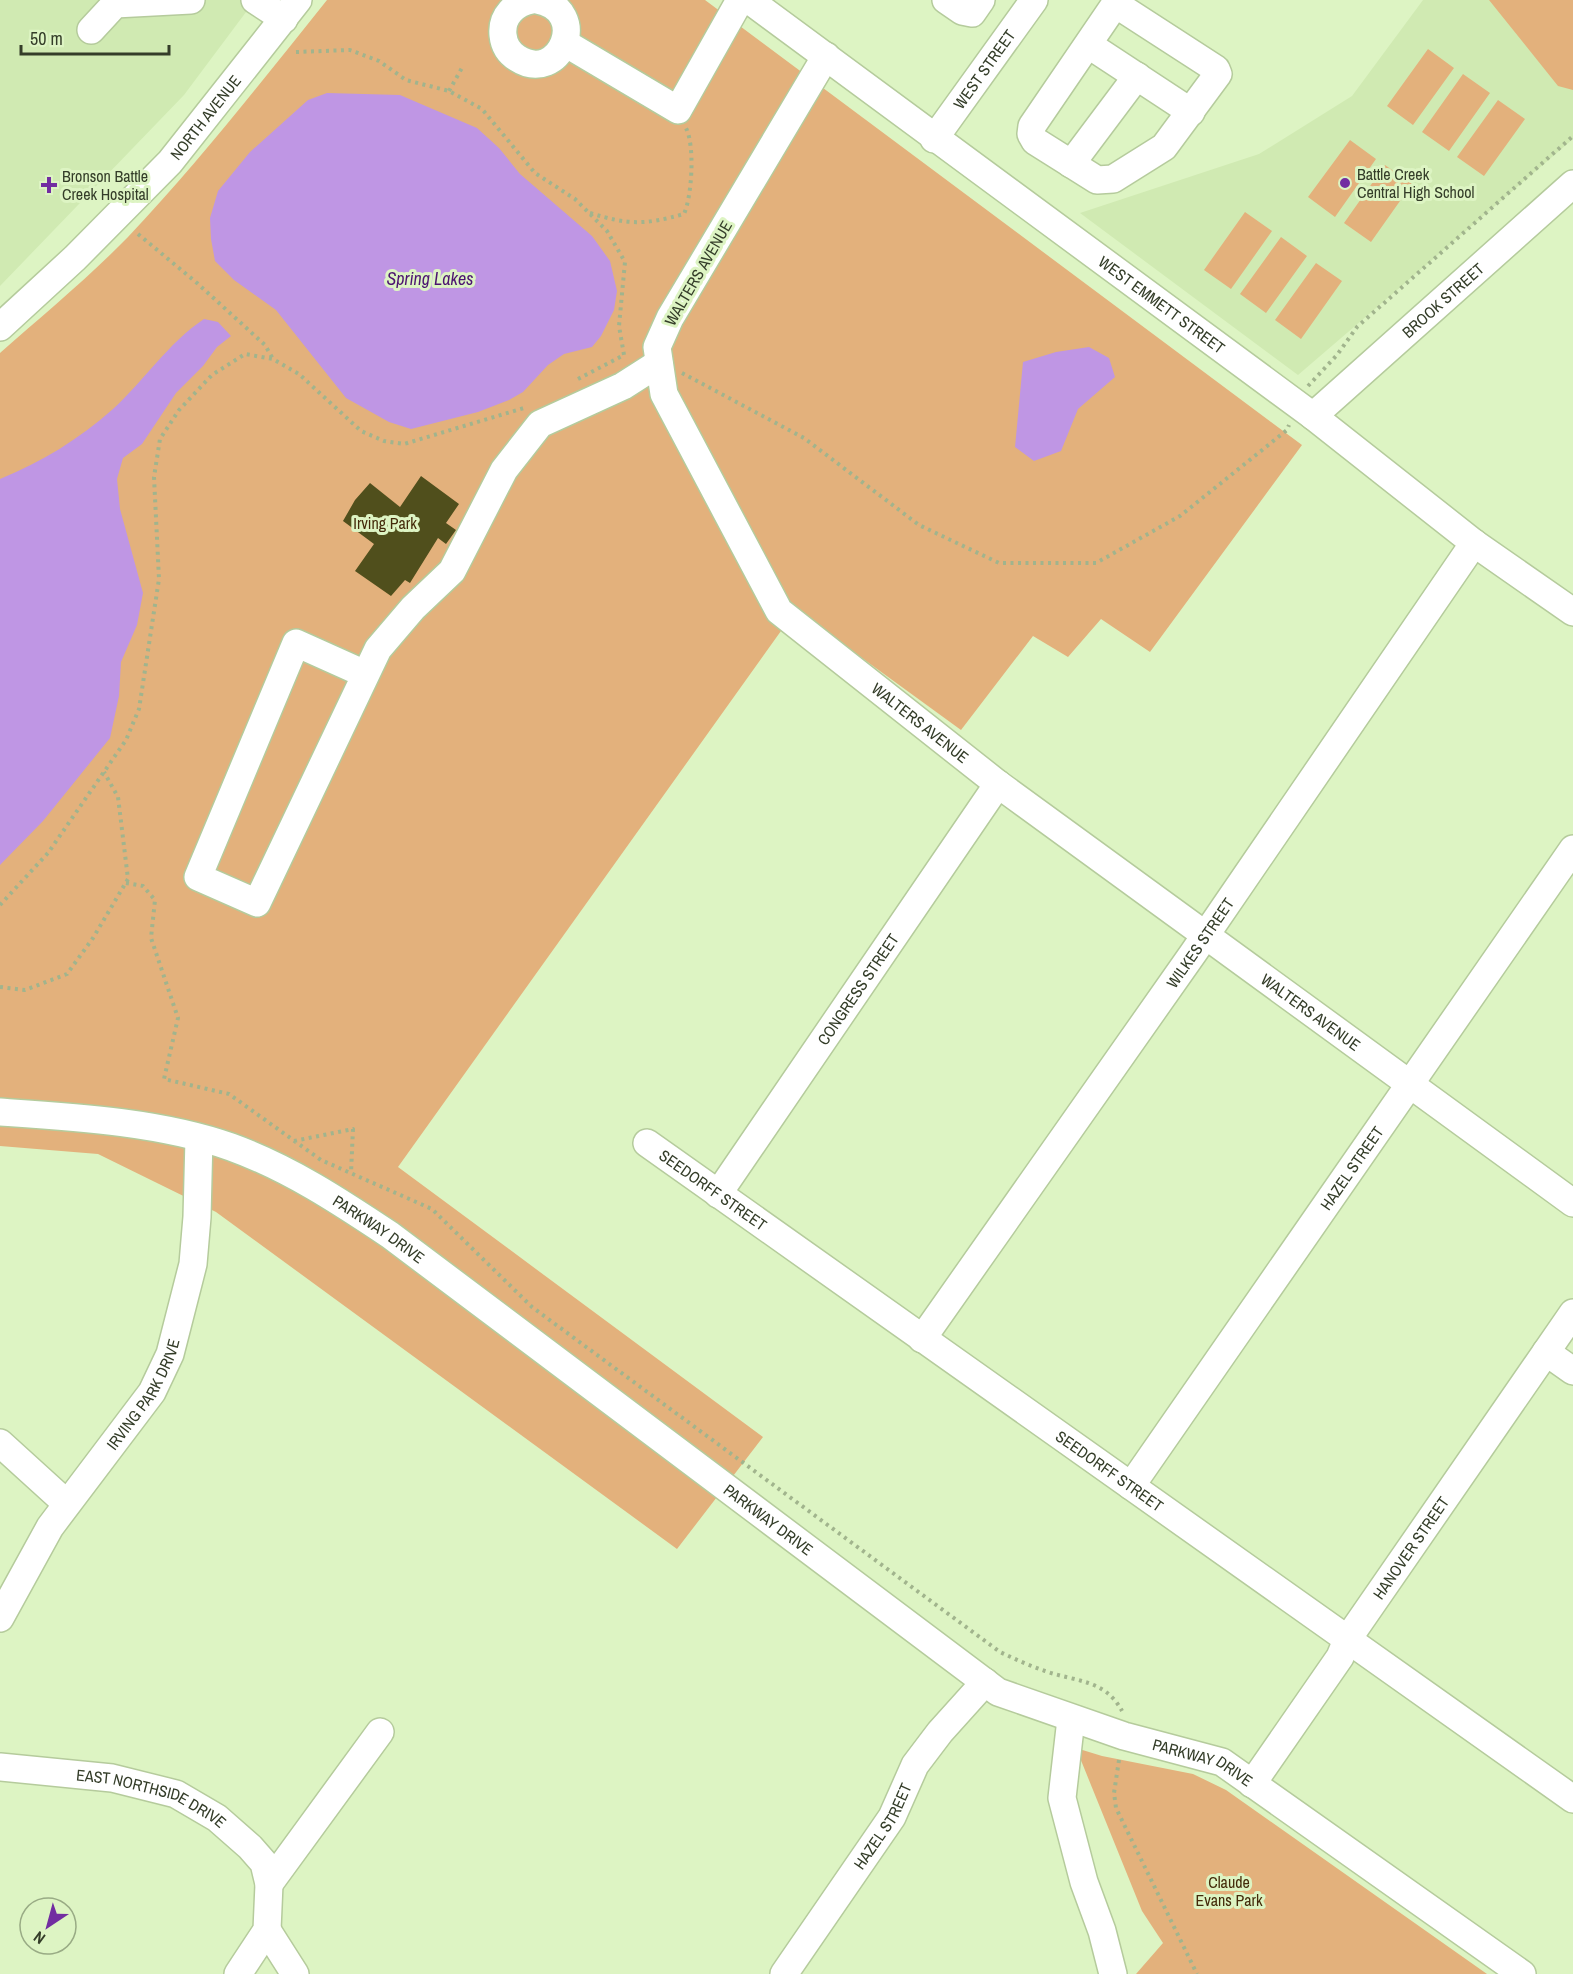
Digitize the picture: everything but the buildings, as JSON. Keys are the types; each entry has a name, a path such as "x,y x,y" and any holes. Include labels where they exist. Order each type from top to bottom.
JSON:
{"street":[{"path":"91,30 116,4 190,0"},
{"path":"255,0 291,10"},
{"path":"535,0 546,2 561,14 567,33 565,43 553,58 533,64 522,61 506,47 503,25 507,15 514,7 535,0"},
{"path":"565,43 678,110 740,0"},
{"name":"WEST EMMETT STREET","path":"749,0 934,139 1313,416 1474,543 1573,612"},
{"path":"946,0 962,11 972,12 981,0"},
{"name":"WEST STREET","path":"934,139 1034,0"},
{"path":"1118,2 1216,69 1218,74 1216,80 1164,147 1113,179 1097,180 1035,141 1031,134 1032,126 1118,2"},
{"name":"NORTH AVENUE","path":"0,327 75,258 170,162 291,10"},
{"path":"1089,45 1191,112"},
{"name":"WALTERS AVENUE","path":"826,56 670,318 657,347 664,394 779,611 998,784 1573,1203"},
{"path":"1071,164 1137,76"},
{"name":"BROOK STREET","path":"1313,416 1573,184"},
{"path":"365,674 296,643 198,877 257,903 378,649 412,608 452,571 504,470 540,424 623,386 659,363"},
{"name":"WILKES STREET","path":"922,1339 1206,935 1474,543"},
{"name":"CONGRESS STREET","path":"717,1194 998,784"},
{"name":"HAZEL STREET","path":"1131,1486 1573,849"},
{"name":"PARKWAY DRIVE","path":"0,1112 137,1126 198,1138 230,1146 275,1165 327,1193 390,1236 998,1692 1071,1719 1222,1762 1522,1974"},
{"name":"IRVING PARK DRIVE","path":"0,1618 66,1503 152,1392 170,1354 193,1264 198,1138"},
{"name":"SEEDORFF STREET","path":"647,1143 1573,1799"},
{"name":"HANOVER STREET","path":"1252,1784 1340,1657 1347,1640 1573,1313"},
{"path":"1546,1352 1573,1371"},
{"path":"0,1443 66,1503"},
{"name":"HAZEL STREET","path":"784,1974 892,1817 915,1765 945,1726 985,1682"},
{"path":"1071,1719 1062,1798 1084,1882 1102,1931 1113,1974"},
{"path":"238,1974 267,1930 269,1884 380,1732"},
{"name":"EAST NORTHSIDE DRIVE","path":"0,1767 112,1778 176,1794 217,1818 250,1847 264,1863 269,1884"},
{"path":"267,1930 295,1974"}],"path":[{"path":"296,52 350,50 379,61 406,80 449,91 482,109 535,173 576,199 607,231 626,262 619,326 624,355"},
{"path":"449,91 462,66"},
{"path":"589,213 619,222 651,224 684,214 689,202 689,133 678,110"},
{"path":"1308,386 1337,355 1357,327 1573,136"},
{"path":"138,234 265,345 273,359"},
{"path":"0,905 48,853 126,740 139,709 159,579 154,477 160,438 179,410 212,375 245,354 273,359 299,374 361,431 384,441 404,444 492,419 534,404"},
{"path":"574,381 624,355 659,363 689,376 804,438 919,525 999,563 1096,563 1180,516 1287,430"},
{"path":"0,987 25,990 67,974 93,938 128,879 118,797 104,772"},
{"path":"126,883 143,886 155,900 151,938 178,1018 164,1079 229,1094 321,1160 432,1209 532,1307 1000,1652 1045,1671 1094,1684 1114,1696 1125,1716"},
{"path":"294,1141 353,1130 351,1173"},
{"path":"1119,1760 1114,1793 1116,1808 1197,1974"}],"shaded area":[{"name":"Bronson Battle Creek Hospital","path":"0,0 255,0 184,95 0,286"},
{"name":"Battle Creek Central High School","path":"1423,0 1573,0 1573,139 1298,375 1080,213 1259,154 1352,96"}],"green space":[{"name":"Irving Park","path":"327,0 705,0 1302,445 1150,652 1101,619 1068,657 1033,636 961,730 796,610 398,1167 763,1437 677,1549 216,1212 98,1154 0,1146 0,353 81,282 154,209"},
{"path":"1489,0 1573,0 1573,90 1558,86"},
{"path":"1428,49 1454,68 1413,125 1387,106"},
{"path":"1463,74 1490,93 1449,151 1422,132"},
{"path":"1498,100 1525,119 1484,176 1457,157"},
{"path":"1350,140 1376,159 1335,217 1308,197"},
{"path":"1385,165 1412,184 1371,242 1344,223"},
{"path":"1245,212 1272,231 1231,289 1204,270"},
{"path":"1281,237 1307,256 1266,313 1240,294"},
{"path":"1316,263 1342,281 1301,339 1275,320"},
{"name":"Claude Evans Park","path":"1076,1748 1102,1756 1193,1774 1226,1790 1487,1974 1136,1974 1163,1943 1142,1911"}],"water":[{"name":"Spring Lakes","path":"327,93 400,95 477,128 499,148 520,174 592,236 610,261 617,291 614,310 601,336 592,347 564,354 548,365 523,392 509,400 478,412 411,429 389,422 346,398 276,310 234,280 215,261 211,239 210,218 218,191 250,152 308,100"},
{"path":"204,319 218,322 231,336 217,347 203,366 176,393 142,444 123,458 117,479 120,509 143,593 137,625 121,662 119,696 110,738 43,821 0,865 0,479 45,457 100,420 124,398 179,339"},
{"path":"1089,347 1109,358 1115,377 1078,409 1061,451 1034,461 1015,447 1023,362 1056,352"}],"place":[{"name":"Battle Creek Central High School","path":"1345,183"},
{"name":"Bronson Battle Creek Hospital","path":"49,185"}]}
